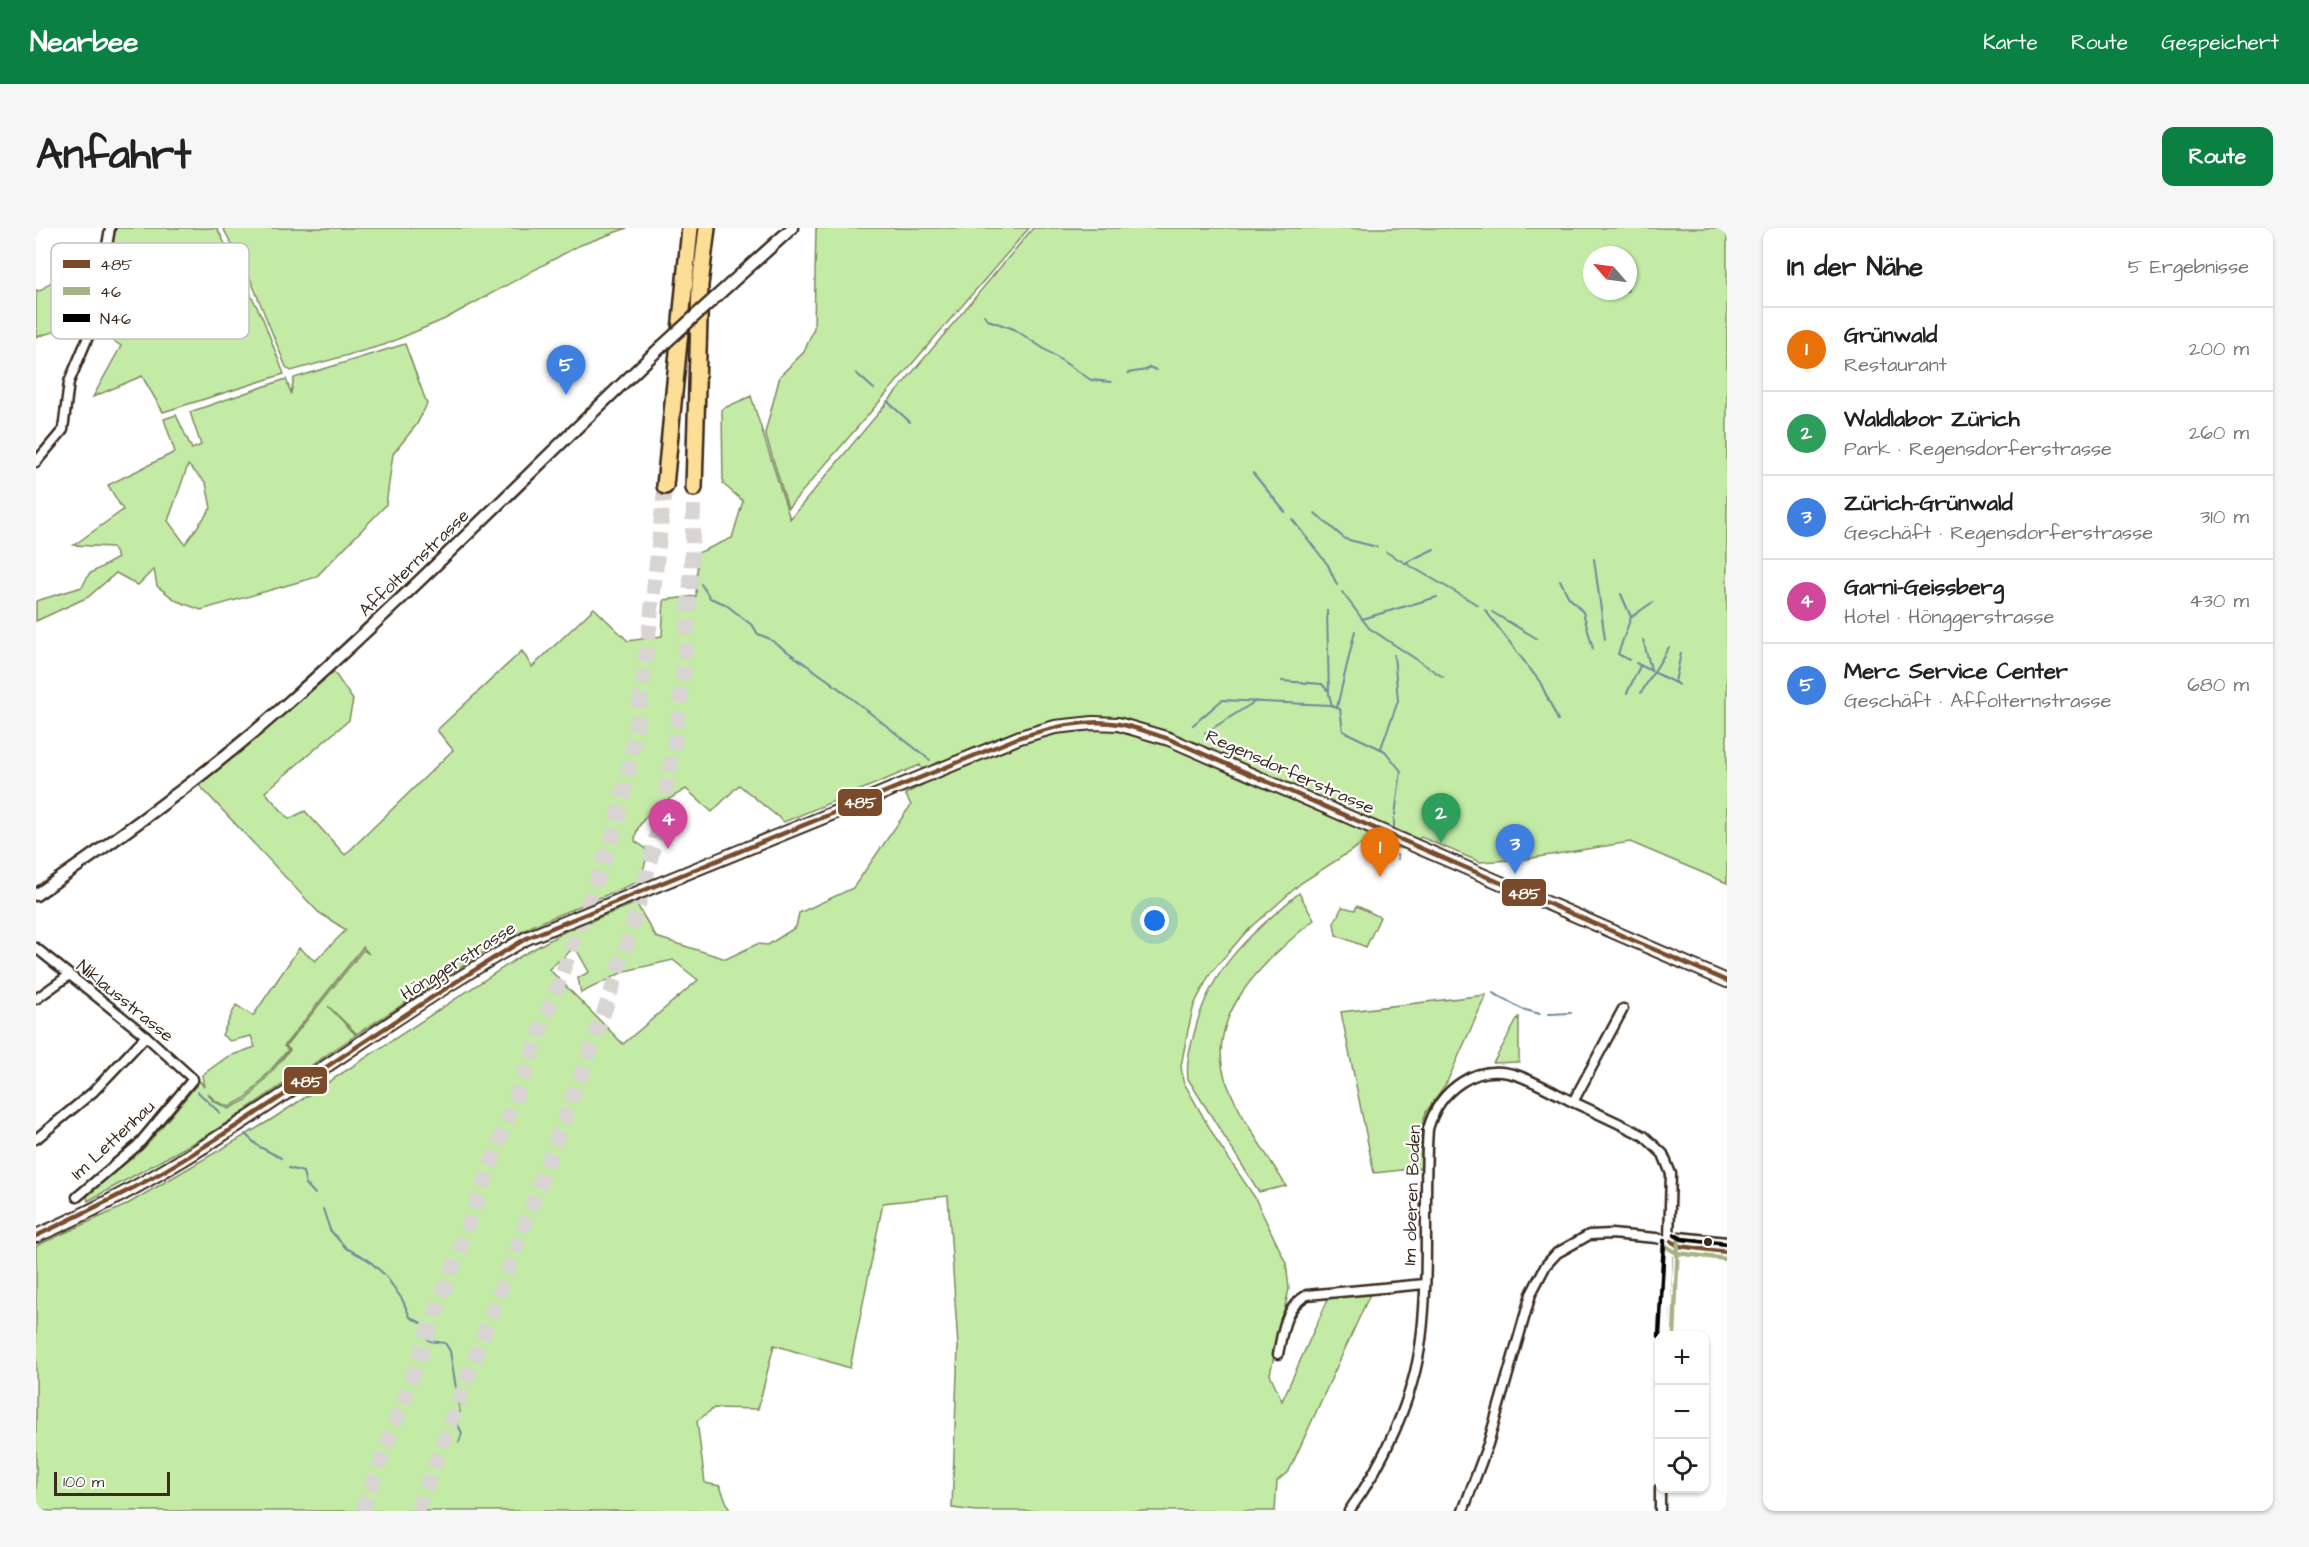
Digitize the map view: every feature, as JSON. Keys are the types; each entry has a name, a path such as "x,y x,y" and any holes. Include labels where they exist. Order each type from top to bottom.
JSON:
{"highway":[{"path":"665,486 690,228"},
{"path":"694,488 698,339 707,228"}],"main road":[{"name":"Regensdorferstrasse","path":"928,773 1020,737 1054,727 1093,723 1118,724 1143,730 1200,751 1727,981"},
{"name":"Hönggerstrasse","path":"36,1236 106,1204 220,1139 469,972 527,938 928,773"}],"street":[{"path":"107,243 110,228"},
{"name":"Affolternstrasse","path":"36,895 192,782 281,710 354,643 661,347 792,228"},
{"path":"36,462 63,430 69,382 87,339"},
{"name":"Niklausstrasse","path":"36,948 68,976 146,1036 193,1079"},
{"path":"36,999 68,976"},
{"path":"1573,1102 1623,1009"},
{"path":"36,1139 93,1092 146,1036"},
{"name":"Im oberen Boden","path":"1349,1511 1375,1469 1411,1387 1421,1342 1425,1284 1428,1130 1442,1099 1464,1079 1492,1071 1520,1077 1644,1136 1663,1154 1671,1174 1671,1241 1666,1331"},
{"name":"Im Lettenhau","path":"76,1197 138,1145 193,1079"},
{"path":"1463,1511 1488,1444 1531,1294 1546,1265 1564,1248 1589,1235 1611,1234 1671,1241 1679,1246 1727,1252"},
{"path":"1671,1241 1679,1237 1727,1242"},
{"path":"1278,1354 1286,1317 1291,1307 1307,1295 1425,1284"},
{"path":"1660,1493 1660,1511"}],"green space":[{"path":"112,228 217,228 225,243 109,243"},
{"path":"223,228 627,228 578,246 445,319 384,345 291,371 286,367 249,276 249,243 231,243"},
{"path":"816,228 1029,228 788,508 765,433 780,376 804,352 814,328"},
{"path":"1033,228 1727,228 1727,883 1630,842 1526,859 1480,862 1421,837 1406,849 1360,845 1301,883 1245,933 1210,974 1194,1005 1181,1066 1183,1081 1218,1143 1254,1196 1286,1263 1289,1289 1270,1374 1282,1401 1329,1297 1371,1292 1289,1471 1277,1481 1275,1511 976,1511 952,1508 958,1346 948,1196 883,1203 850,1368 774,1345 758,1409 714,1408 697,1421 705,1483 720,1486 730,1511 36,1511 36,1246 124,1206 269,1121 521,956 566,931 636,903 656,937 726,959 757,944 768,945 796,927 799,913 853,888 911,805 905,794 928,782 920,765 784,822 739,785 712,812 686,789 646,816 636,832 635,841 645,848 647,857 640,881 534,925 479,955 357,1034 328,1006 356,1035 211,1133 88,1201 86,1193 143,1149 200,1081 204,1087 202,1075 227,1057 255,1047 251,1036 230,1041 222,1035 236,1005 253,1016 299,948 315,961 346,930 318,912 199,785 334,672 353,700 349,720 265,792 289,819 305,811 345,855 453,750 437,730 522,651 532,667 594,608 628,641 662,636 664,600 696,596 698,553 732,538 743,501 723,484 722,409 751,396 790,519","holes":["363,947 369,954 363,950 286,1046 290,1050 248,1099 229,1109 213,1101 207,1092 215,1101 229,1107 247,1097 288,1050 284,1046","575,947 589,972 578,978 581,993 625,971 673,960 698,980 623,1044 549,969"]},
{"path":"51,282 51,333 36,337 36,290 40,291"},
{"path":"249,291 263,319 284,374 163,412 142,376 93,397 121,346 111,339 249,339"},
{"path":"405,344 427,404 417,424 393,454 386,505 316,577 201,610 177,601 157,586 154,569 138,585 116,573 88,597 36,621 36,601 82,587 89,574 118,558 112,547 74,545 123,510 108,485 175,452 164,419 176,415 192,449 201,445 190,412 286,379 291,393 294,378","holes":["188,465 206,483 211,508 185,544 168,521"]},
{"path":"1299,893 1314,920 1258,971 1242,992 1230,1014 1223,1037 1221,1061 1228,1086 1247,1124 1286,1186 1259,1192 1188,1079 1188,1062 1201,1010 1221,971 1248,939"},
{"path":"1357,906 1380,917 1366,947 1336,935 1334,923 1342,907 1355,910"},
{"path":"1486,995 1447,1082 1426,1112 1421,1129 1421,1168 1374,1173 1341,1012"},
{"path":"1519,1016 1519,1062 1493,1063 1496,1058"}],"waterway":[{"path":"984,315 988,320 1014,329 1091,380 1111,382"},
{"path":"1128,373 1146,370 1149,367 1156,370"},
{"path":"856,373 874,389"},
{"path":"887,401 910,422"},
{"path":"1253,473 1285,512"},
{"path":"1315,513 1345,539 1377,547"},
{"path":"1292,519 1328,565 1337,585"},
{"path":"1407,562 1434,549"},
{"path":"1386,552 1478,605"},
{"path":"1594,559 1605,639"},
{"path":"1560,580 1568,596 1583,612 1593,649"},
{"path":"701,584 710,598 725,604 753,626 758,634 768,638 828,680 930,760"},
{"path":"1342,592 1369,628 1443,677"},
{"path":"1621,594 1631,617 1618,654 1629,660"},
{"path":"1362,619 1437,597"},
{"path":"1631,617 1653,602"},
{"path":"1327,610 1329,694 1332,706"},
{"path":"1485,610 1540,682 1558,720"},
{"path":"1492,612 1536,638"},
{"path":"1337,707 1355,631"},
{"path":"1643,640 1651,669"},
{"path":"1641,693 1669,647"},
{"path":"1675,682 1681,653"},
{"path":"1381,748 1398,701 1394,655"},
{"path":"1636,663 1679,685"},
{"path":"1627,693 1640,666"},
{"path":"1282,681 1322,684 1327,690"},
{"path":"1193,725 1222,700 1330,705 1340,709 1343,731 1385,751 1401,771 1395,815"},
{"path":"1205,733 1256,701"},
{"path":"1394,818 1394,830"},
{"path":"1394,842 1395,848"},
{"path":"1397,855 1398,859"},
{"path":"1493,993 1522,1009 1540,1014"},
{"path":"1549,1014 1571,1013"},
{"path":"198,1092 220,1113"},
{"path":"245,1134 258,1146 281,1158"},
{"path":"289,1168 303,1172 306,1184 315,1194"},
{"path":"323,1209 330,1230 346,1248 367,1259 385,1275 402,1299 410,1317 421,1323"},
{"path":"425,1336 430,1341 445,1343 450,1351 460,1413 457,1423 462,1433 459,1442"}],"tunnel":[{"path":"362,1511 613,836 624,793 639,706 665,486"},
{"path":"417,1511 596,1034 624,953 648,870 667,786 680,702 691,574 694,488"}],"transit line":[{"name":"485","path":"36,1236 166,1170 527,938 1020,737 1069,725 1107,722 1169,739 1727,981"},
{"name":"N46","path":"1675,1235 1682,1239 1727,1244"},
{"name":"N46","path":"1659,1331 1664,1241"},
{"name":"485","path":"1671,1241 1679,1246 1727,1252"},
{"name":"46","path":"1674,1331 1678,1241"},
{"name":"46","path":"1667,1247 1677,1253 1726,1259"}],"place":[{"name":"Merc Service Center","path":"566,395"},
{"name":"Waldlabor Zürich","path":"1441,843"},
{"name":"Garni-Geissberg","path":"668,849"},
{"name":"Zürich-Grünwald","path":"1515,874"},
{"name":"Grünwald","path":"1380,877"}]}
